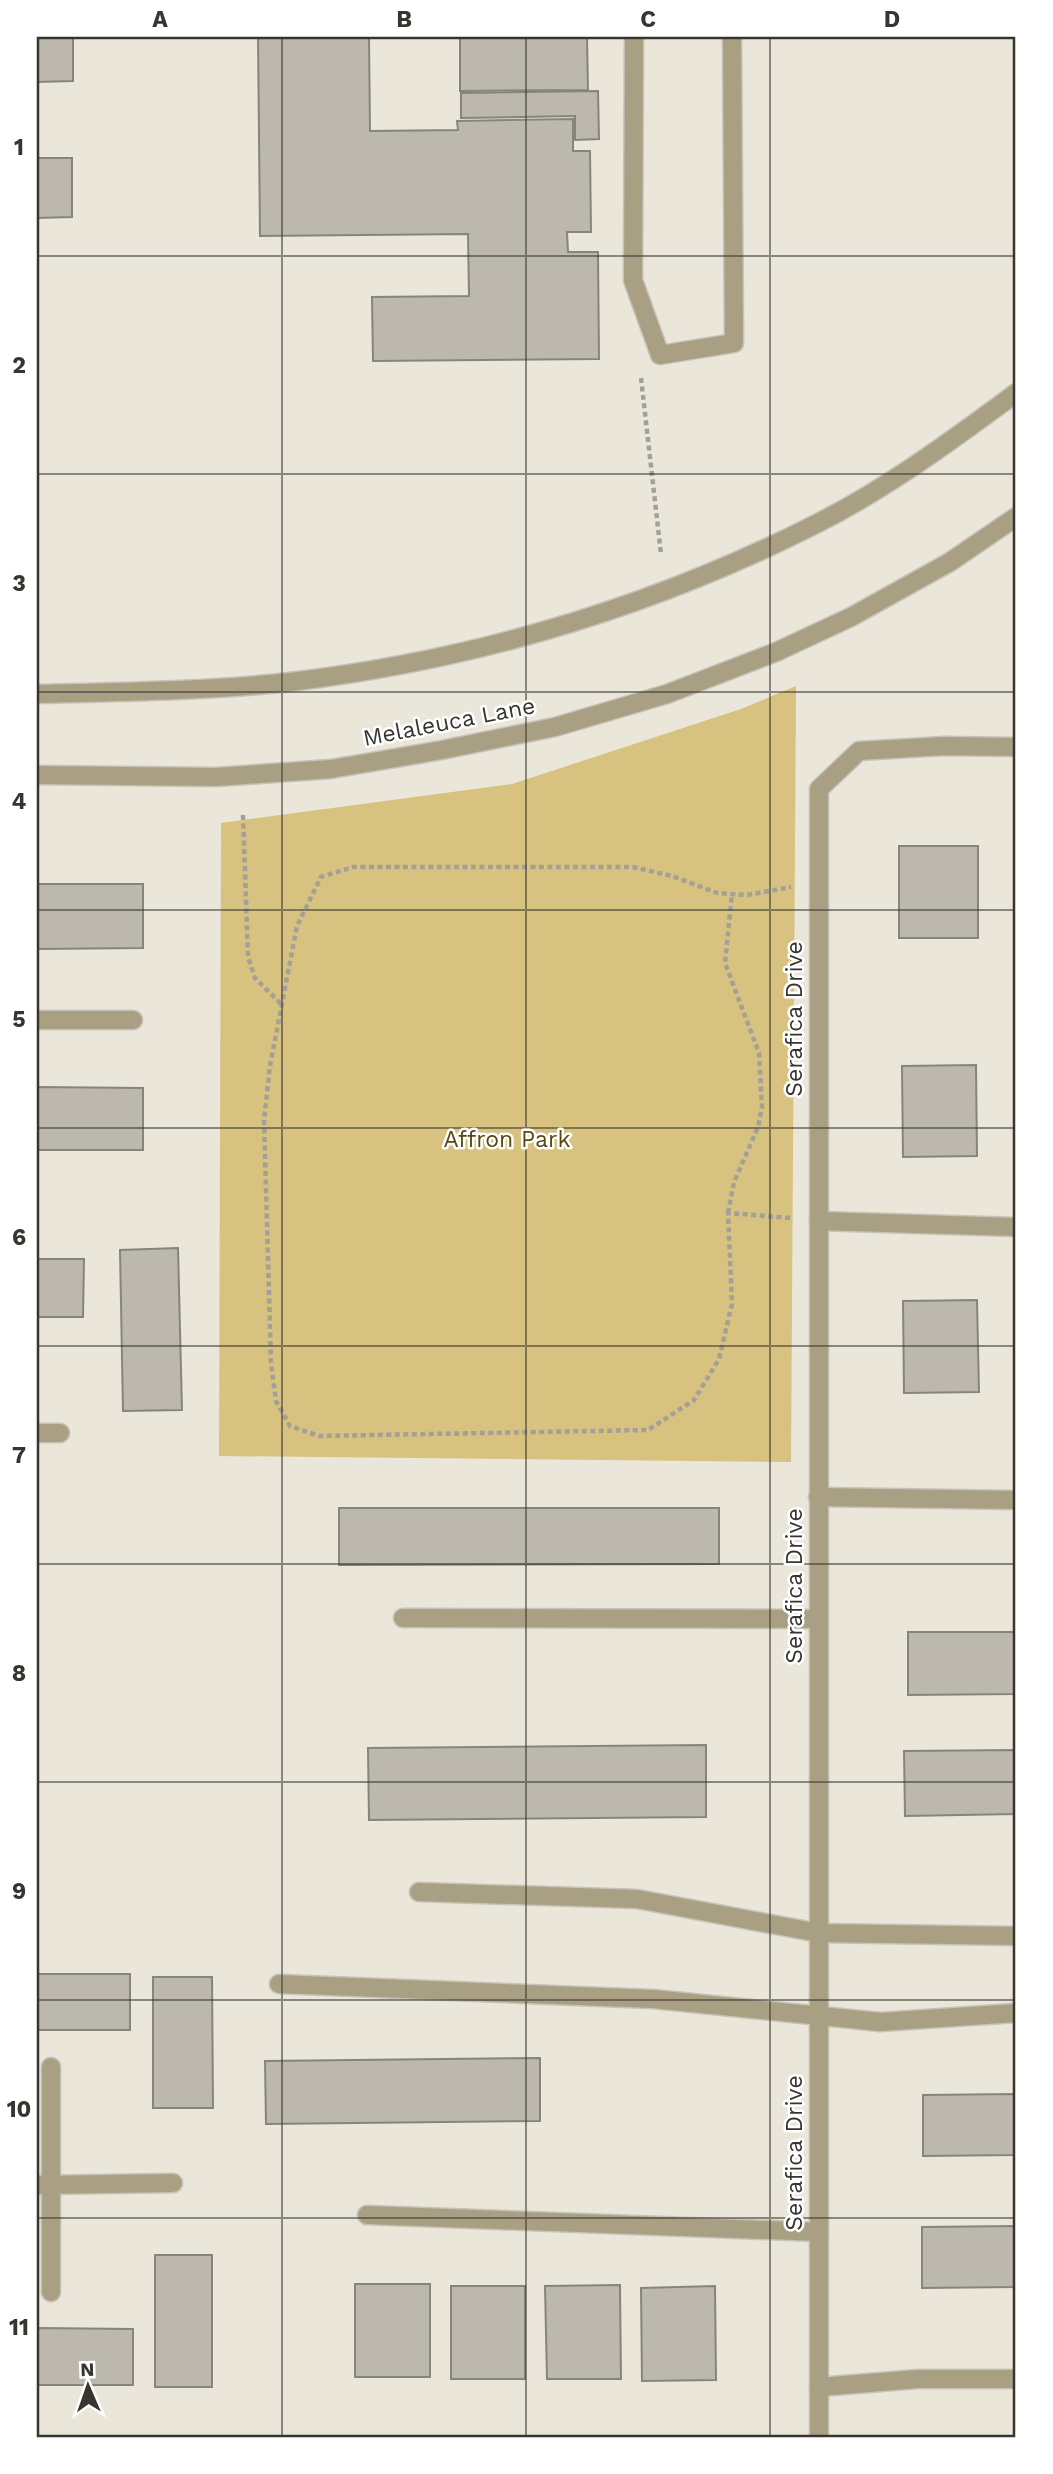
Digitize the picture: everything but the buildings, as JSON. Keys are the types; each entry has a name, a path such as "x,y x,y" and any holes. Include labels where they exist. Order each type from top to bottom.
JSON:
{"street":[{"path":"634,37 634,280 660,355 734,344 732,37"},
{"path":"37,694 164,691 289,682 424,660 514,640 625,606 733,562 818,523 912,469 1016,393"},
{"name":"Melaleuca Lane","path":"37,775 216,777 331,769 555,727 667,694 776,652 851,617 950,562 1016,517"},
{"name":"Serafica Drive","path":"819,2437 819,789 859,751 944,746 1016,747"},
{"path":"37,1020 133,1020"},
{"path":"819,1221 1016,1227"},
{"path":"37,1433 60,1433"},
{"path":"818,1497 1016,1500"},
{"path":"402,1618 818,1619"},
{"path":"419,1892 637,1899 819,1933 1016,1936"},
{"path":"279,1984 653,1998 880,2022 1016,2013"},
{"path":"51,2067 44,2185 51,2292"},
{"path":"44,2185 173,2183"},
{"path":"368,2215 819,2232"},
{"path":"819,2387 918,2379 1016,2379"}],"path":[{"path":"641,374 661,554"},
{"path":"243,816 248,957 255,978 282,1005"},
{"path":"732,894 726,963 759,1053 762,1107 758,1127 734,1182 728,1213 732,1304 719,1359 694,1400 648,1430 319,1436 290,1426 276,1401 271,1363 264,1120 270,1066 297,926 321,877 353,867 633,867 672,876 717,893 732,894 747,895 818,883"},
{"path":"728,1213 819,1221"}],"green space":[{"name":"Affron Park","path":"796,686 791,1462 219,1456 221,823 512,784 741,709"}]}
